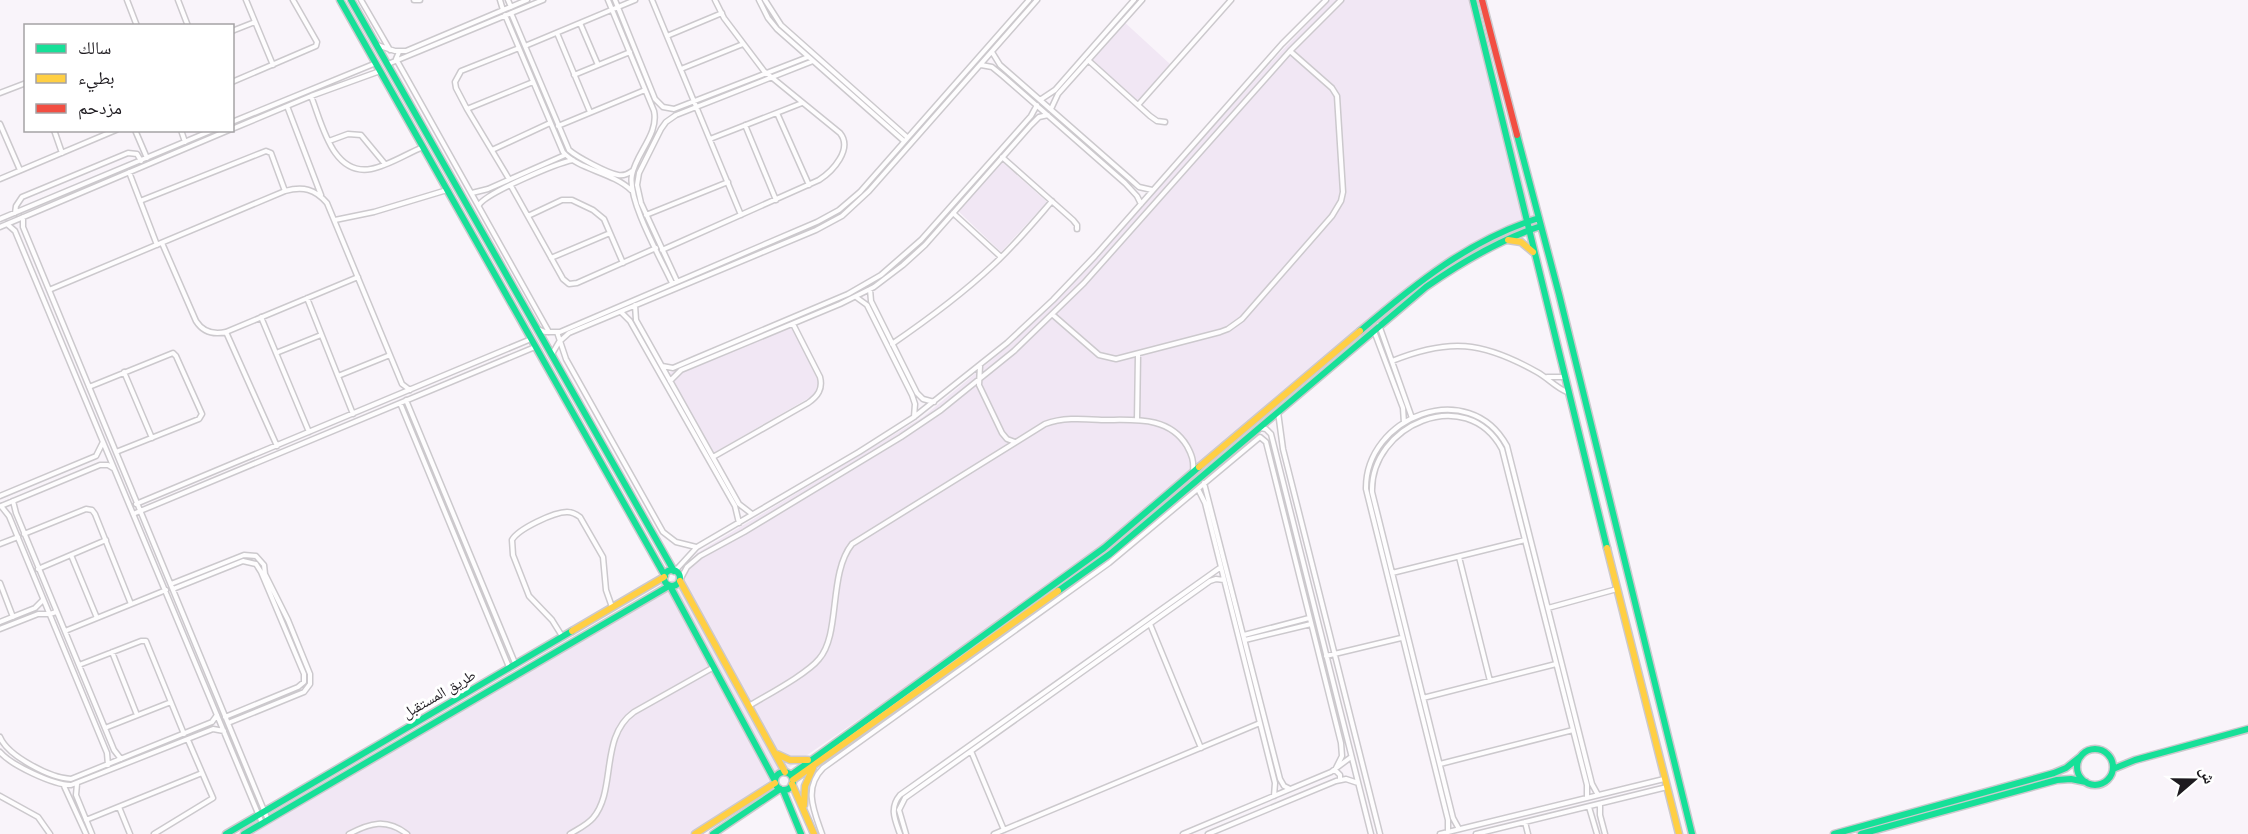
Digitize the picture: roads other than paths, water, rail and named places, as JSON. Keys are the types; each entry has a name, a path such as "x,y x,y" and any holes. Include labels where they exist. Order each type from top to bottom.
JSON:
{"street":[{"path":"127,0 136,24"},
{"path":"179,0 187,24"},
{"path":"246,0 273,65"},
{"path":"234,81 317,45 293,0"},
{"path":"340,0 665,577 665,581 670,586 794,815 801,834"},
{"path":"351,0 674,571 680,576 680,580 790,778 814,834"},
{"path":"362,0 390,50"},
{"path":"414,0 420,0"},
{"path":"500,0 503,10"},
{"path":"508,0 511,7"},
{"path":"377,45 399,52 409,50 527,0"},
{"path":"388,64 543,0"},
{"path":"609,0 654,111 655,121 633,171 631,190"},
{"path":"615,0 658,104 665,109 674,109 808,57"},
{"path":"525,46 635,0"},
{"path":"652,0 741,215"},
{"path":"662,250 809,185 834,168 841,156 845,141 840,133 767,73 743,44 715,0"},
{"path":"759,0 772,24 904,141"},
{"path":"765,0 773,15 785,29 908,137"},
{"path":"538,329 556,332 825,218 853,199 865,187 1029,0"},
{"path":"552,354 559,342 569,333 829,224 848,211 869,191 1037,0"},
{"path":"1051,110 1058,90 1134,0"},
{"path":"1040,100 1058,90 1142,0"},
{"path":"1138,105 1231,0"},
{"path":"665,577 697,547 859,453 914,417 980,366 1046,308 1119,230 1263,66 1326,0"},
{"path":"670,586 676,585 687,567 700,556 883,449 978,382 1053,315 1126,237 1290,51 1341,0"},
{"path":"1473,0 1564,377 1679,834"},
{"path":"1482,0 1559,294 1692,834"},
{"path":"511,13 567,147 575,154 615,174 625,175 633,171"},
{"path":"667,36 722,13"},
{"path":"505,15 565,155 620,181 631,190 656,248 674,282"},
{"path":"234,30 255,22"},
{"path":"580,23 598,65"},
{"path":"466,25 469,31"},
{"path":"556,33 590,112"},
{"path":"681,69 743,44"},
{"path":"509,179 455,85 459,73 519,48"},
{"path":"1053,315 1099,355 1116,359 1220,332 1236,325 1338,209 1343,192 1337,96 1332,88 1290,51"},
{"path":"399,52 396,55 397,60 549,332"},
{"path":"574,75 630,52"},
{"path":"992,52 1000,65 1139,187 1153,190"},
{"path":"1088,60 1153,119 1165,122"},
{"path":"674,282 637,192 637,179 641,168 666,122 676,115 813,61"},
{"path":"234,121 376,63"},
{"path":"980,65 988,65 996,70 1037,105 1125,183 1141,204"},
{"path":"996,70 1000,65"},
{"path":"1263,66 1270,73"},
{"path":"1491,72 1495,74 1500,70"},
{"path":"234,129 311,96 380,71"},
{"path":"353,73 355,79"},
{"path":"467,109 533,82"},
{"path":"0,93 24,84"},
{"path":"1496,93 1500,89 1506,92"},
{"path":"558,126 645,90"},
{"path":"311,96 335,155 351,167 370,169 423,147"},
{"path":"710,139 803,102"},
{"path":"662,366 680,368 793,324 870,289 915,254 945,222 1029,123 1037,105"},
{"path":"287,106 321,196 335,220 402,384 410,390"},
{"path":"777,113 809,185"},
{"path":"670,381 680,368 860,288 900,260 1029,123 1048,115"},
{"path":"492,150 550,123"},
{"path":"0,124 20,171"},
{"path":"745,125 776,200"},
{"path":"55,132 62,153"},
{"path":"0,179 111,132"},
{"path":"136,132 147,159"},
{"path":"182,132 185,142"},
{"path":"0,219 208,132"},
{"path":"0,227 226,132"},
{"path":"329,141 348,134 361,135 385,164"},
{"path":"140,201 266,151 271,153 285,191"},
{"path":"15,213 16,206 22,197 128,153 137,154 141,161"},
{"path":"478,206 485,198 565,155"},
{"path":"1002,157 1076,224 1077,229"},
{"path":"471,193 573,160"},
{"path":"129,172 159,244 197,324 212,333 226,332 358,278"},
{"path":"110,174 112,180"},
{"path":"1125,183 1129,178"},
{"path":"335,220 374,212 446,187 453,179"},
{"path":"646,215 728,182"},
{"path":"511,186 564,281 573,284 656,248"},
{"path":"865,187 869,191"},
{"path":"49,290 285,191 304,188 321,196"},
{"path":"482,191 485,198"},
{"path":"528,216 555,201 569,200 599,214 610,233 622,263"},
{"path":"892,344 955,298 1001,257 1052,201"},
{"path":"953,213 1001,257"},
{"path":"23,217 23,227 228,723 261,813"},
{"path":"790,778 1104,548 1416,283 1444,263 1487,238 1539,218"},
{"path":"940,219 945,222"},
{"path":"7,224 15,231 217,715 265,821"},
{"path":"844,740 1089,569 1171,503 1376,328 1444,274 1472,256 1541,226"},
{"path":"1119,230 1126,237"},
{"path":"551,258 610,233"},
{"path":"1506,240 1516,240 1526,245 1536,258"},
{"path":"726,260 729,266"},
{"path":"870,289 872,309 912,390 923,399 934,402"},
{"path":"1545,297 1551,290 1559,294"},
{"path":"856,297 872,309 892,344 912,390 915,404 914,417"},
{"path":"307,298 353,414"},
{"path":"635,305 634,323 737,505 753,514"},
{"path":"620,312 634,323 662,366 737,505 739,523"},
{"path":"261,317 309,432"},
{"path":"713,457 818,395 820,377 793,324"},
{"path":"1376,328 1392,361 1412,418"},
{"path":"1376,328 1402,405 1404,423"},
{"path":"226,332 277,446"},
{"path":"556,332 566,359 663,532 676,542 697,547"},
{"path":"276,353 321,335"},
{"path":"130,507 531,339"},
{"path":"1392,361 1428,348 1468,346 1502,355 1545,376 1568,392"},
{"path":"133,514 535,347"},
{"path":"89,387 170,353 175,354 202,414 199,419 116,452"},
{"path":"338,376 390,355"},
{"path":"1137,420 1138,355"},
{"path":"980,366 978,382 1002,433 1007,439 1015,442"},
{"path":"124,372 152,438"},
{"path":"1545,376 1564,377"},
{"path":"967,377 978,382"},
{"path":"436,379 439,386"},
{"path":"400,394 402,384"},
{"path":"406,400 488,598 512,665"},
{"path":"399,403 482,601 512,665"},
{"path":"1402,405 1407,403"},
{"path":"1448,832 1448,820 1372,523 1366,489 1368,468 1382,443 1412,418 1445,409 1472,414 1492,426 1507,446 1572,712 1593,787 1598,795"},
{"path":"1278,412 1283,449 1380,834"},
{"path":"1470,420 1472,414"},
{"path":"1459,829 1453,818 1372,500 1372,479 1377,462 1388,446 1408,428 1430,418 1452,416 1470,420 1488,430 1502,449 1556,664 1572,712 1573,730 1587,785 1587,798"},
{"path":"749,706 814,665 823,653 828,640 843,558 852,544 1045,424 1060,420 1156,422 1180,435 1193,456 1192,473"},
{"path":"1259,428 1270,432 1371,834"},
{"path":"822,834 810,794 814,778 823,768 1108,564 1257,438 1264,439 1335,719 1342,752 1335,770"},
{"path":"0,496 96,456 103,442"},
{"path":"1275,451 1283,449"},
{"path":"252,456 255,464"},
{"path":"1193,456 1207,460"},
{"path":"108,765 107,753 44,599 9,516 1,506 104,464 115,470"},
{"path":"60,471 63,480"},
{"path":"429,473 435,471"},
{"path":"1204,483 1281,782 1290,789"},
{"path":"1198,489 1205,503 1269,759 1275,786 1274,796"},
{"path":"1165,496 1171,503"},
{"path":"13,501 38,569 114,750 121,759"},
{"path":"1155,506 1160,512"},
{"path":"24,534 89,509 95,514 131,604"},
{"path":"9,516 16,513"},
{"path":"562,636 552,620 529,596 516,564 511,548 512,540 521,530 561,513 574,513 580,518 603,557 606,590 612,607"},
{"path":"1372,523 1378,522"},
{"path":"0,544 18,537"},
{"path":"38,569 106,540"},
{"path":"1392,573 1525,540"},
{"path":"71,555 97,618"},
{"path":"171,584 244,555 256,556 264,565 265,574 310,674 310,684 304,692 228,723"},
{"path":"1459,557 1490,681"},
{"path":"173,589 243,561 252,562 261,572 304,674 304,682 298,687 225,717"},
{"path":"906,834 899,812 902,801 1150,624 1221,567"},
{"name":"طريق المستقبل","path":"226,834 665,577"},
{"path":"900,834 893,812 894,803 900,795 1063,678 1205,581 1224,580"},
{"path":"0,584 14,617"},
{"name":"طريق المستقبل","path":"244,834 670,586"},
{"path":"1548,608 1617,589"},
{"path":"65,631 166,590"},
{"path":"639,591 644,600"},
{"path":"1304,593 1310,591"},
{"path":"482,601 488,598"},
{"path":"0,622 35,608 44,599"},
{"path":"35,608 38,614"},
{"path":"0,629 38,614 56,612"},
{"path":"1245,638 1310,618"},
{"path":"1150,624 1201,748"},
{"path":"1245,638 1311,624"},
{"path":"286,631 291,628"},
{"path":"1326,656 1406,632"},
{"path":"79,665 141,641 147,642 184,734"},
{"path":"112,652 137,716"},
{"path":"1415,695 1422,696 1556,664"},
{"path":"570,834 592,819 600,806 616,734 623,721 634,712 714,667"},
{"path":"1639,678 1648,679 1653,675"},
{"path":"1063,678 1067,683"},
{"path":"1644,698 1650,693 1658,694"},
{"path":"266,701 268,706"},
{"path":"105,728 171,702"},
{"path":"0,737 9,751 58,777 71,778 212,723 217,715"},
{"path":"1335,719 1341,717"},
{"path":"994,834 1260,723"},
{"path":"206,725 208,731"},
{"path":"0,752 8,760 35,773 64,785 77,784 208,731 217,729 224,731"},
{"path":"2113,769 2129,762 2248,729"},
{"path":"1440,764 1573,730"},
{"path":"154,834 213,798 188,740"},
{"path":"1834,834 2042,777 2062,770 2091,749 2103,751 2111,758 2113,769 2103,783 2094,785 2066,779 1861,834"},
{"path":"774,751 790,760 815,761"},
{"path":"971,751 1004,830"},
{"path":"1183,834 1335,770 1351,756"},
{"path":"2081,756 2078,771 2086,782"},
{"path":"1269,759 1275,758"},
{"path":"803,806 807,781 815,761"},
{"path":"35,773 38,767"},
{"path":"1335,770 1339,773 1340,780"},
{"path":"86,820 202,773"},
{"path":"778,786 778,774 790,778"},
{"path":"2042,777 2045,784"},
{"path":"694,834 778,786 789,788 790,778"},
{"path":"1440,834 1664,779"},
{"path":"1208,834 1340,780 1358,783"},
{"path":"77,784 75,801 86,834"},
{"path":"64,785 92,834"},
{"path":"713,834 778,786"},
{"path":"1476,834 1666,787"},
{"path":"1626,788 1627,797"},
{"path":"0,796 38,817 50,834"},
{"path":"1600,804 1605,834"},
{"path":"119,807 130,834"},
{"path":"1589,807 1598,834"},
{"path":"1365,812 1374,809"},
{"path":"794,815 801,811 809,819"},
{"path":"720,819 724,827"},
{"path":"1497,820 1498,829"},
{"path":"1525,822 1528,834"},
{"path":"349,834 374,823 397,828 407,834"}]}
